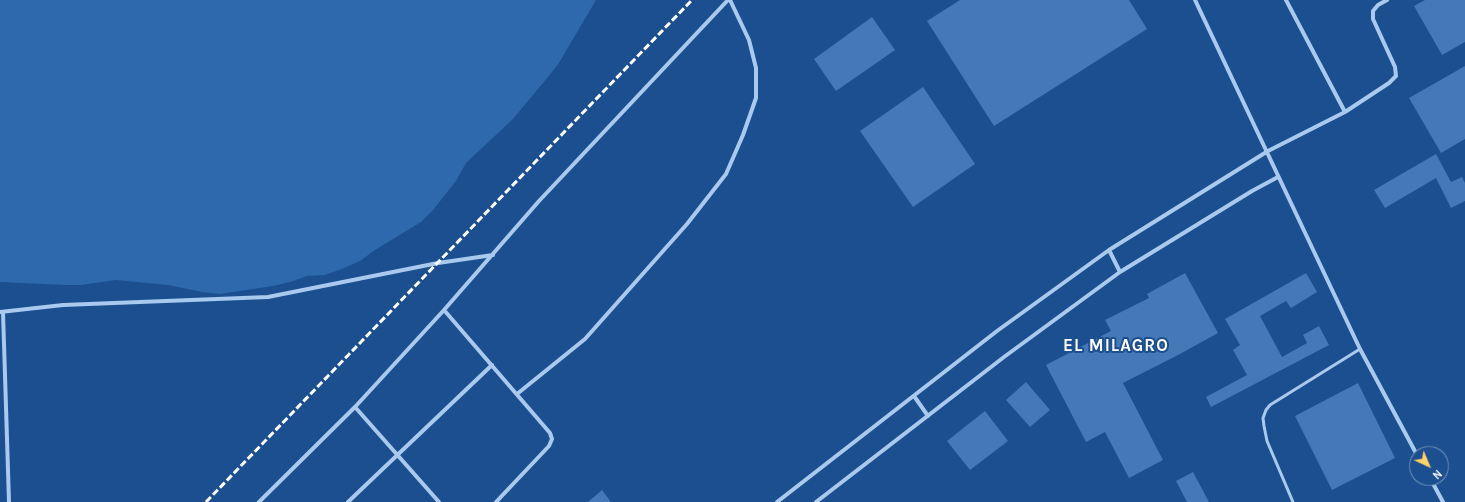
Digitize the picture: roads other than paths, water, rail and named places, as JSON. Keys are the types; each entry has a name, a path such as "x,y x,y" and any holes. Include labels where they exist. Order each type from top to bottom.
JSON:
{"street":[{"path":"260,502 355,407 444,310 539,202 729,0 749,40 756,68 756,98 743,135 726,174 687,224 585,340 517,394"},
{"path":"1195,0 1268,151 1278,177 1360,349 1412,446"},
{"path":"1286,0 1345,112"},
{"path":"777,502 997,331 1109,250 1268,151 1345,112 1390,83 1396,76 1395,67 1373,19 1373,11 1375,8 1386,0"},
{"path":"816,502 1004,357 1120,272 1252,191 1278,177"},
{"path":"1109,250 1120,272"},
{"path":"9,502 2,312 63,305 268,297 438,263 493,255"},
{"path":"444,310 550,432 552,439 549,446 496,502"},
{"path":"348,502 492,365"},
{"path":"914,396 928,416"},
{"path":"355,407 439,502"},
{"path":"1434,486 1442,502"}],"lane":[{"path":"1293,502 1268,441 1264,426 1266,410 1270,405 1360,349"}],"railway":[{"path":"206,502 692,0"}],"district":[{"name":"EL MILAGRO","path":"1116,346"}]}
